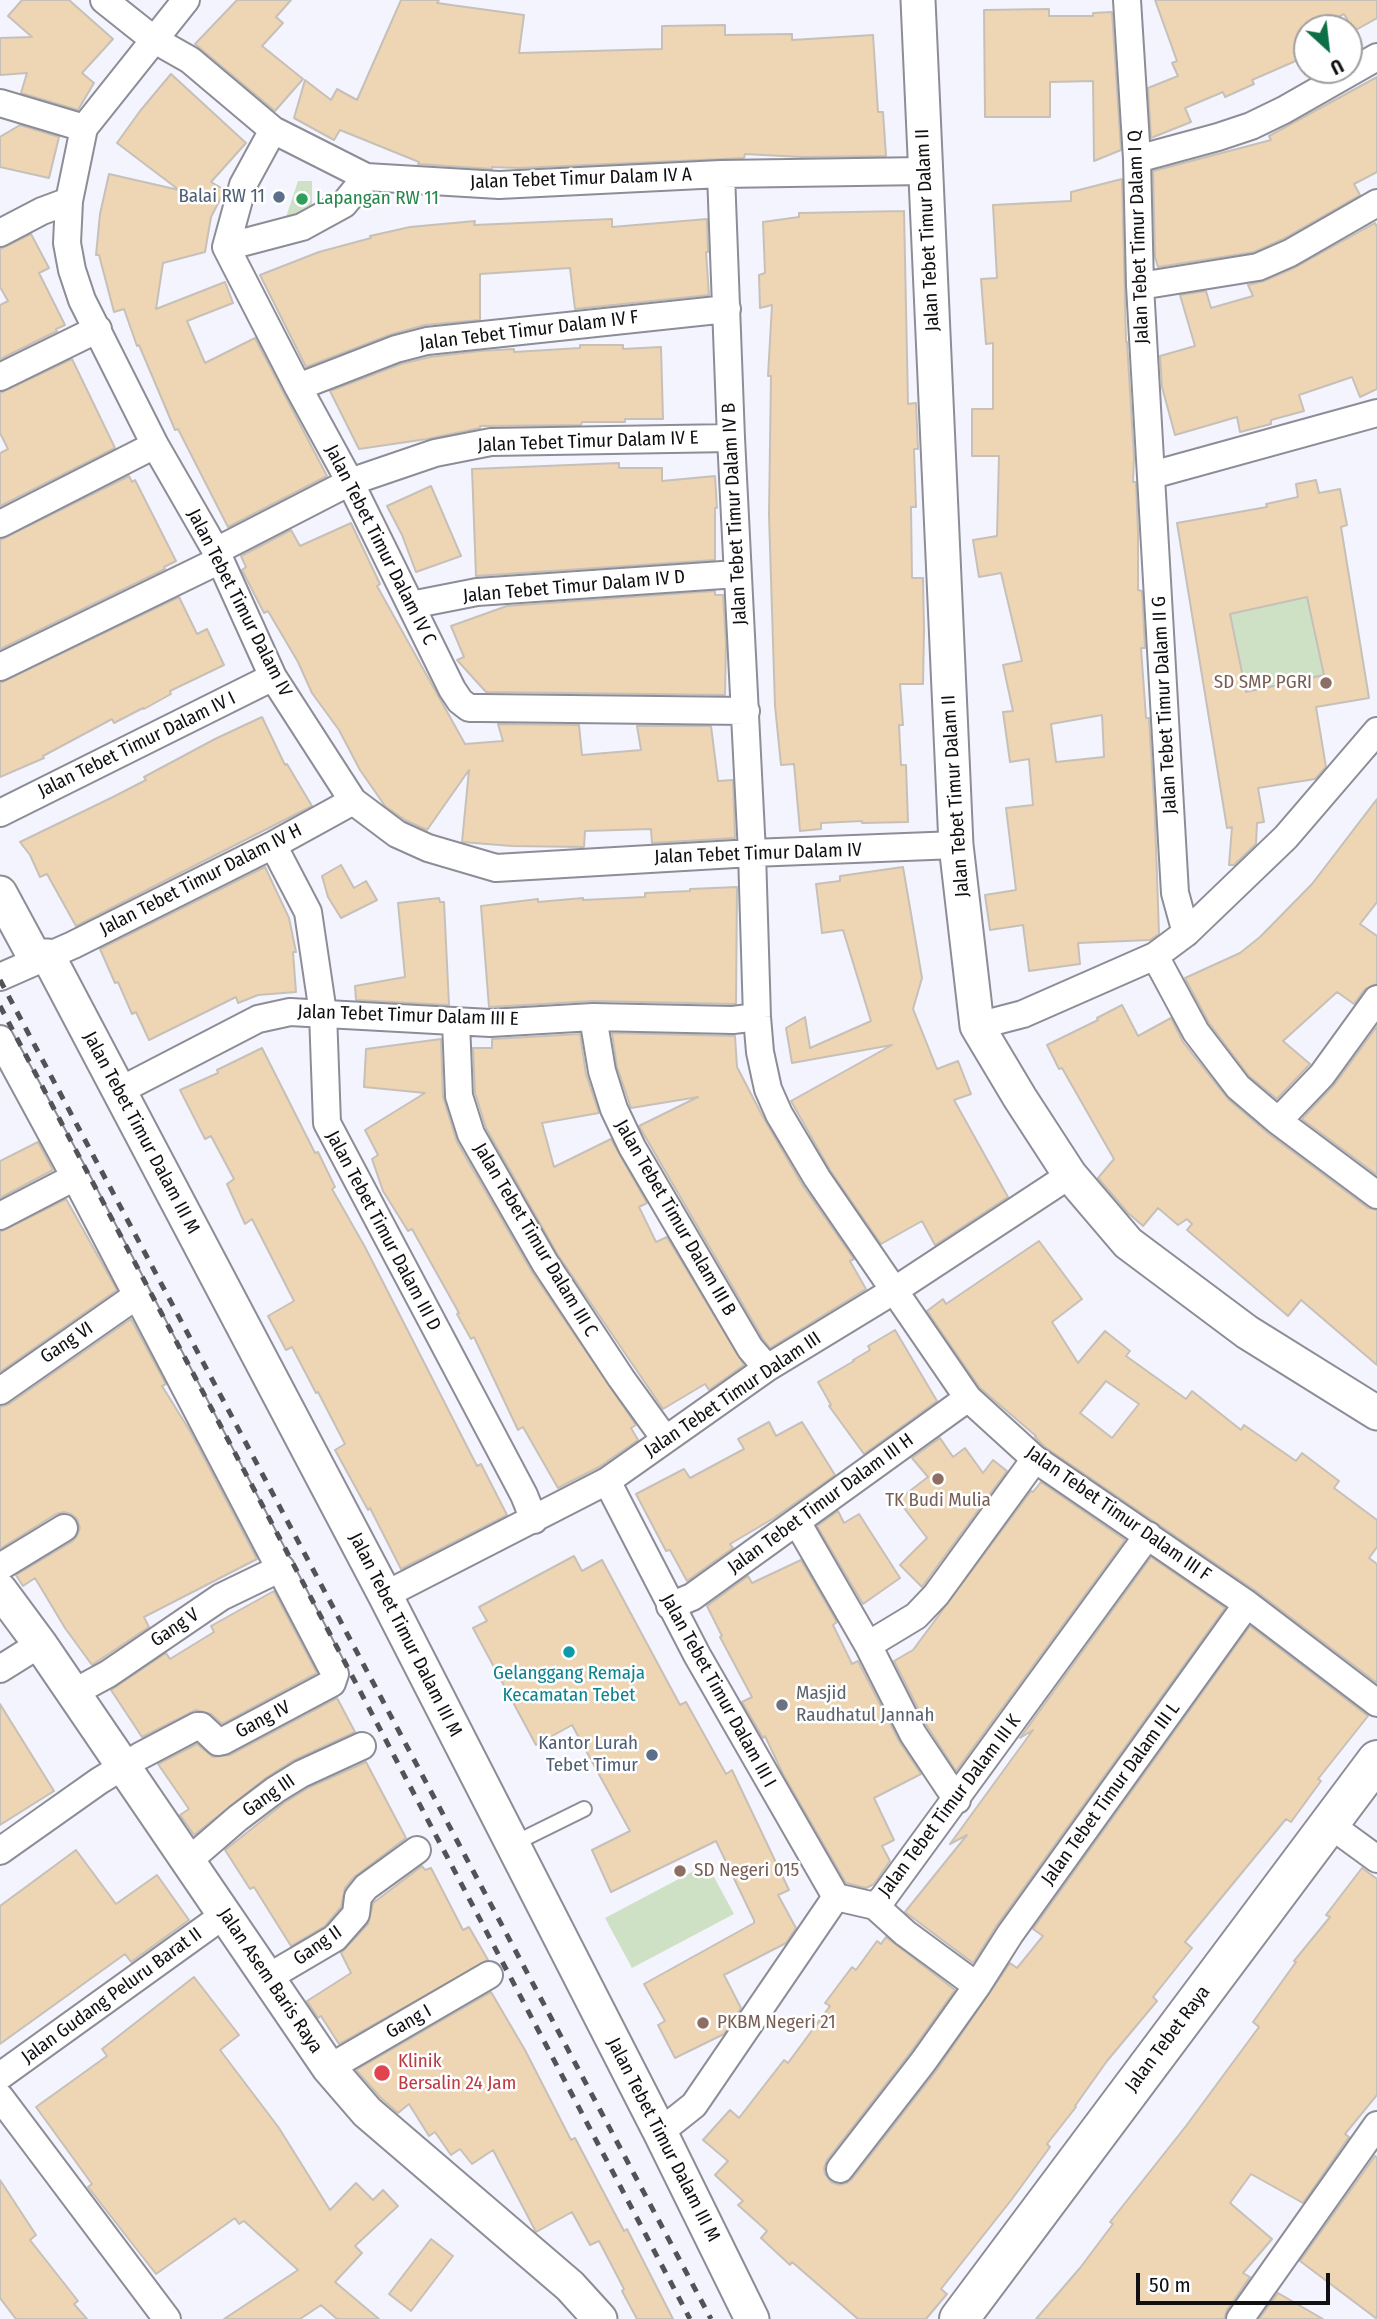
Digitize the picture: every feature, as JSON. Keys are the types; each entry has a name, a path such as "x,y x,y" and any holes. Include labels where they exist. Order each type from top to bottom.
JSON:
{"main road":[{"name":"Jalan Tebet Raya","path":"959,2319 1377,1760"}],"street":[{"name":"Jalan Tebet Timur Dalam IV A","path":"104,0 153,39 190,61 273,130 366,177 499,184 721,174 925,171"},
{"name":"Jalan Tebet Timur Dalam IV","path":"186,0 84,128 69,201 67,243 72,270 82,300 155,446 218,555 273,677 353,801 397,834 428,848 496,867 956,845"},
{"name":"Jalan Tebet Timur Dalam II","path":"918,0 956,845 977,1026 1070,1175 1128,1243 1247,1332 1377,1413"},
{"name":"Jalan Tebet Timur Dalam I Q","path":"1127,0 1152,475"},
{"path":"1136,159 1251,126 1377,57"},
{"path":"0,103 84,128"},
{"path":"226,247 243,185 273,130"},
{"name":"Jalan Tebet Timur Dalam IV B","path":"721,174 757,1017"},
{"path":"226,247 302,227 344,204 366,177"},
{"path":"0,233 42,211 69,201"},
{"path":"1140,286 1258,267 1290,253 1377,203"},
{"name":"Jalan Tebet Timur Dalam IV C","path":"226,247 350,482 460,701 469,708 746,711"},
{"name":"Jalan Tebet Timur Dalam IV F","path":"298,387 396,349 427,341 727,309"},
{"path":"0,377 98,329"},
{"path":"1152,475 1377,413"},
{"name":"Jalan Tebet Timur Dalam IV E","path":"0,667 218,555 350,482 435,453 491,442 731,438"},
{"path":"0,524 155,446"},
{"name":"Jalan Tebet Timur Dalam II G","path":"1152,475 1175,892 1186,933"},
{"name":"Jalan Tebet Timur Dalam IV D","path":"411,605 477,592 737,574"},
{"name":"Jalan Tebet Timur Dalam IV I","path":"0,813 273,677"},
{"path":"977,1026 1023,1014 1155,957 1186,933 1286,837 1377,731"},
{"name":"Jalan Tebet Timur Dalam IV H","path":"0,977 272,845 353,801"},
{"name":"Jalan Tebet Timur Dalam III D","path":"272,845 308,912 323,1013 327,1124 524,1495 534,1520"},
{"path":"0,893 34,956 48,956"},
{"name":"Jalan Tebet Timur Dalam III M","path":"48,956 386,1595 660,2132 752,2319"},
{"path":"1155,957 1182,1008 1238,1087 1278,1121 1377,1195"},
{"path":"1278,1121 1322,1075 1377,999"},
{"name":"Jalan Tebet Timur Dalam III E","path":"119,1091 258,1019 290,1012 489,1023 593,1017 733,1020 757,1017"},
{"name":"Jalan Tebet Timur Dalam III B","path":"593,1017 602,1071 614,1109 632,1147 750,1348 767,1368"},
{"name":"Jalan Tebet Timur Dalam III F","path":"757,1017 760,1052 768,1089 779,1114 817,1178 968,1398 1035,1459 1247,1604 1377,1703"},
{"name":"Jalan Tebet Timur Dalam III C","path":"456,1022 459,1097 471,1134 545,1263 665,1439"},
{"path":"0,1039 281,1568"},
{"name":"Jalan Tebet Timur Dalam III","path":"386,1595 607,1481 767,1368 895,1290 1070,1175"},
{"path":"0,1216 75,1177"},
{"name":"Gang VI","path":"0,1391 136,1296"},
{"name":"Jalan Tebet Timur Dalam III H","path":"670,1606 692,1597 968,1398"},
{"path":"868,1645 916,1616 936,1595 1035,1459"},
{"name":"Jalan Tebet Timur Dalam III I","path":"607,1481 670,1606 836,1897"},
{"path":"797,1522 868,1645 914,1734 957,1800"},
{"path":"0,1567 64,1528"},
{"name":"Jalan Tebet Timur Dalam III K","path":"836,1897 874,1906 883,1898 1148,1535"},
{"name":"Gang IV","path":"122,1766 197,1726 201,1726 218,1742 223,1741 332,1683 335,1674 281,1568"},
{"name":"Gang V","path":"73,1693 108,1674 221,1597 281,1568"},
{"name":"Jalan Asem Baris Raya","path":"0,1590 40,1644 329,2068 367,2112 570,2286 600,2319"},
{"name":"Jalan Tebet Timur Dalam III L","path":"840,2169 923,2062 1010,1934 1247,1604"},
{"path":"0,1669 40,1644"},
{"name":"Gang III","path":"187,1862 275,1790 301,1774 362,1746"},
{"path":"0,1852 122,1766"},
{"path":"1329,1824 1377,1859"},
{"name":"Gang II","path":"267,1978 335,1938 356,1914 360,1893 417,1850"},
{"path":"660,2132 694,2105 836,1897"},
{"path":"874,1906 905,1933 977,1986"},
{"name":"Jalan Gudang Peluru Barat II","path":"0,2076 224,1915"},
{"name":"Gang I","path":"329,2068 489,1975"},
{"path":"0,2097 166,2319"},
{"path":"1240,2319 1377,2125"}],"lane":[{"path":"513,1844 584,1809"}],"green space":[{"name":"Lapangan RW 11","path":"298,181 312,181 312,216 285,220"},
{"path":"1307,597 1324,675 1246,692 1230,614"},
{"path":"707,1864 734,1914 632,1968 605,1918"}],"building":[{"path":"22,0 69,0 113,39 82,73 94,83 78,110 21,93 27,73 0,75 0,38 32,37 8,16"},
{"path":"237,0 291,0 276,17 283,23 262,46 303,79 275,111 195,44"},
{"path":"401,0 439,0 437,3 524,15 519,53 662,49 662,26 725,25 725,35 792,34 792,40 873,35 878,112 883,112 886,156 801,157 745,154 744,158 492,169 418,164 419,162 340,130 334,140 294,118 305,80 331,100 337,89 357,100"},
{"path":"1155,0 1377,0 1377,18 1363,26 1363,14 1293,14 1293,62 1252,80 1254,84 1225,97 1223,92 1185,108 1191,122 1151,138 1148,88 1178,76 1172,63 1177,61"},
{"path":"1049,9 1049,16 1093,16 1093,13 1112,12 1121,150 1094,161 1093,81 1050,82 1050,117 985,117 984,10"},
{"path":"171,74 246,143 211,182 225,190 211,217 205,252 163,263 156,309 225,282 233,303 187,321 205,363 255,338 327,476 228,527 178,429 175,430 139,345 137,346 124,309 114,312 99,255 96,255 100,214 109,174 179,190 117,143"},
{"path":"1377,77 1377,172 1354,184 1360,195 1283,239 1254,252 1158,267 1155,257 1153,171 1271,140 1269,136"},
{"path":"20,125 59,137 49,178 0,167 0,137"},
{"path":"1122,179 1126,342 1134,457 1133,482 1136,482 1138,590 1142,591 1145,648 1141,648 1146,718 1149,718 1159,934 1150,940 1078,943 1080,964 1029,971 1023,925 990,930 985,895 1016,890 1006,808 1033,805 1029,759 1010,762 1003,712 1013,711 1003,665 1022,661 1001,573 979,577 973,540 997,536 999,456 972,456 972,409 993,409 993,343 986,344 981,279 997,278 993,205 1071,201 1071,192","holes":["1102,715 1104,757 1056,762 1051,724"]},
{"path":"904,211 908,404 916,403 918,449 914,449 916,507 911,507 912,578 923,578 924,630 923,684 900,684 903,725 899,725 901,765 906,765 908,822 821,823 821,829 800,831 794,764 781,765 775,706 769,515 771,376 768,376 772,305 760,308 759,275 765,273 763,222 799,217 799,213"},
{"path":"612,219 612,227 707,219 709,295 575,309 570,268 480,274 480,320 425,325 392,334 306,367 260,275 319,252 410,227 475,221 474,225"},
{"path":"1375,223 1377,389 1360,397 1352,377 1299,395 1304,411 1271,420 1271,424 1240,432 1237,417 1175,435 1162,387 1160,356 1195,346 1180,295 1206,291 1211,308 1253,296 1248,285 1296,267"},
{"path":"31,234 49,268 39,273 65,325 0,359 0,305 8,301 0,287 0,249"},
{"path":"580,345 623,345 623,349 661,347 663,419 582,422 581,425 480,426 427,439 359,449 330,391 401,364 430,357 480,351 580,348"},
{"path":"72,359 115,448 0,506 0,453 8,449 0,433 0,393"},
{"path":"619,463 619,468 662,468 662,481 715,476 715,560 476,576 472,469"},
{"path":"129,476 132,482 135,480 176,561 164,567 165,569 0,649 0,540"},
{"name":"SD SMP PGRI","path":"1316,480 1319,493 1340,489 1347,525 1341,527 1369,698 1316,707 1326,767 1315,779 1258,788 1264,822 1257,823 1256,844 1234,865 1229,865 1232,827 1227,828 1177,523 1267,507 1266,504 1298,497 1296,484","holes":["1307,597 1324,675 1246,692 1230,614"]},
{"path":"431,486 461,556 416,572 387,506"},
{"path":"351,523 380,584 377,586 465,744 503,741 498,724 579,725 582,755 641,750 637,726 711,726 718,781 733,780 735,838 652,843 651,829 585,831 584,847 462,842 469,770 427,830 405,820 385,806 360,770 339,730 312,693 298,662 268,611 264,613 242,570 246,567 241,556 291,530 300,546"},
{"path":"715,591 715,595 723,595 725,695 486,692 457,660 464,657 451,626 507,606"},
{"path":"179,597 197,634 207,629 224,665 170,691 171,694 144,709 114,723 112,719 43,756 44,758 0,777 0,683"},
{"path":"262,717 285,765 287,764 312,806 76,926 47,874 40,877 30,855 20,842 146,780 144,777"},
{"path":"1377,799 1377,902 1360,924 1377,936 1377,984 1365,989 1354,1004 1337,992 1283,1041 1310,1064 1277,1099 1249,1076 1209,1023 1185,978 1240,953 1260,937 1312,884"},
{"path":"341,865 354,888 366,881 377,900 341,918 328,897 322,876"},
{"path":"265,867 289,918 296,952 293,952 296,992 258,995 238,1003 236,997 149,1040 136,1012 132,1014 118,982 115,983 100,949"},
{"path":"903,867 922,978 913,1009 937,1069 958,1061 971,1094 954,1100 1008,1197 935,1245 922,1221 881,1244 830,1170 791,1101 892,1045 792,1063 786,1028 805,1017 810,1048 871,1021 843,930 822,933 816,884 840,881 840,876"},
{"path":"737,887 736,1004 593,1001 489,1007 481,906 538,899 538,902 645,897 645,893"},
{"path":"439,898 440,902 444,902 449,1005 356,1000 355,986 405,977 398,903"},
{"path":"1122,1005 1138,1036 1171,1018 1183,1042 1228,1099 1269,1134 1368,1208 1377,1210 1377,1365 1301,1300 1288,1316 1187,1230 1192,1224 1187,1219 1178,1225 1158,1208 1143,1226 1098,1178 1114,1159 1047,1045"},
{"path":"1377,1026 1377,1175 1302,1119 1335,1084"},
{"path":"612,1033 735,1036 737,1067 803,1186 854,1259 850,1261 866,1289 770,1348 639,1126 698,1097 631,1108 617,1067"},
{"path":"580,1034 586,1074 599,1113 542,1123 554,1167 611,1139 647,1203 639,1207 656,1242 667,1237 744,1365 709,1390 705,1384 663,1409 558,1255 486,1128 475,1093 473,1048 492,1048 492,1039"},
{"path":"441,1039 443,1097 457,1142 532,1272 636,1425 631,1428 638,1440 599,1467 558,1488 523,1427 518,1430 474,1337 471,1339 412,1229 408,1231 383,1191 372,1159 378,1155 365,1130 425,1093 364,1087 366,1049"},
{"path":"262,1048 315,1153 318,1152 335,1187 332,1189 365,1247 477,1466 481,1464 507,1515 401,1569 370,1508 368,1510 335,1450 345,1444 318,1392 316,1393 292,1347 286,1350 268,1316 294,1301 252,1219 245,1224 227,1184 234,1179 211,1136 205,1139 180,1090 218,1073 217,1070"},
{"path":"38,1142 53,1170 0,1198 0,1161"},
{"path":"66,1199 117,1290 0,1372 0,1232"},
{"path":"1039,1241 1082,1299 1052,1322 1078,1363 1105,1331 1130,1351 1126,1356 1186,1399 1192,1391 1241,1430 1244,1425 1296,1461 1302,1453 1339,1481 1334,1488 1377,1520 1377,1547 1369,1558 1377,1564 1377,1683 1256,1591 1045,1447 980,1388 927,1311 943,1299 946,1304","holes":["1106,1381 1139,1404 1112,1438 1080,1413"]},
{"path":"131,1319 166,1384 162,1386 190,1431 257,1559 144,1617 149,1627 92,1665 65,1628 35,1578 23,1586 16,1575 73,1541 80,1528 77,1519 64,1512 56,1514 0,1549 0,1407 9,1404"},
{"path":"895,1330 937,1401 864,1454 829,1406 831,1405 818,1382 854,1361 870,1350 868,1346"},
{"path":"769,1422 776,1436 802,1422 835,1475 774,1518 730,1544 733,1548 687,1581 670,1550 666,1551 636,1494 684,1469 690,1478 744,1449 738,1439"},
{"path":"940,1438 953,1457 965,1448 983,1473 993,1460 1007,1471 922,1587 900,1565 927,1538 898,1500 928,1477 912,1458"},
{"path":"1041,1482 1125,1540 956,1771 927,1726 894,1661 913,1650 1031,1491"},
{"path":"838,1511 844,1523 859,1514 900,1578 863,1604 817,1526"},
{"path":"574,1556 582,1571 602,1560 680,1705 686,1702 726,1774 732,1770 789,1890 778,1895 796,1928 786,1943 724,1975 741,2008 724,2034 675,2058 658,2025 665,2021 644,1984 754,1923 754,1920 716,1841 611,1892 592,1850 630,1831 572,1725 536,1745 473,1628 487,1621 479,1607"},
{"path":"1151,1557 1225,1608 997,1925 973,1963 905,1912 967,1835 950,1844 1033,1730 1020,1738"},
{"path":"801,1560 837,1622 833,1625 852,1664 858,1661 899,1741 921,1774 874,1798 894,1840 882,1846 890,1861 874,1884 866,1888 846,1883 783,1774 765,1736 763,1738 742,1702 752,1697 707,1606 748,1576 752,1583"},
{"path":"274,1591 317,1673 222,1724 211,1714 196,1710 142,1737 111,1690 166,1653 170,1659 214,1632 211,1626"},
{"path":"1250,1626 1368,1716 1318,1779 1321,1781 1291,1822 1286,1819 1185,1942 1192,1948 1153,1997 1157,2001 1107,2061 1047,2144 1050,2147 941,2289 947,2294 926,2319 858,2319 792,2262 790,2265 761,2238 767,2231 738,2205 743,2201 715,2175 728,2161 703,2140 730,2110 739,2118 784,2060 788,2063 830,2006 825,2003 852,1967 856,1970 877,1941 881,1944 886,1937 955,1990 827,2160 825,2174 831,2182 839,2185 852,2179 936,2071 1010,1963 1017,1968 1043,1936 1033,1929"},
{"path":"337,1698 355,1732 294,1760 267,1777 194,1835 180,1815 189,1809 158,1764 197,1744 213,1757 230,1755"},
{"path":"0,1704 54,1791 0,1825"},
{"path":"366,1762 406,1838 354,1877 345,1888 341,1907 325,1926 291,1946 254,1887 250,1889 225,1850 284,1803 308,1788"},
{"path":"76,1850 116,1904 157,1875 189,1920 131,1962 125,1954 0,2044 0,1906"},
{"path":"422,1866 425,1870 431,1868 463,1930 469,1927 488,1960 339,2044 321,2016 318,2018 307,2001 351,1973 341,1953 368,1924 373,1903"},
{"path":"1362,1868 1377,1879 1377,2095 1345,2134 1349,2137 1303,2203 1251,2174 1230,2203 1272,2239 1243,2273 1250,2277 1227,2310 1224,2319 1036,2319 1080,2268 1113,2224 1110,2222 1186,2126 1259,2027 1253,2022 1296,1962 1294,1961 1330,1917 1326,1915"},
{"path":"194,1977 239,2035 220,2050 279,2128 330,2210 356,2183 373,2200 383,2190 398,2206 355,2246 362,2253 335,2282 379,2319 337,2319 321,2305 300,2319 224,2319 298,2270 244,2221 239,2224 235,2218 156,2274 88,2187 92,2184 36,2107 107,2056 102,2049"},
{"path":"491,1992 525,2050 571,2140 575,2138 624,2231 627,2229 673,2319 637,2319 599,2241 590,2245 572,2212 536,2232 493,2150 472,2164 460,2149 451,2155 435,2132 429,2136 409,2104 398,2113 356,2070"},
{"path":"1375,2156 1377,2157 1377,2319 1300,2261"},
{"path":"0,2180 36,2235 30,2240 78,2301 74,2304 87,2319 16,2319 0,2298"},
{"path":"431,2239 453,2256 411,2311 389,2294"},
{"path":"1278,2293 1323,2319 1259,2319"}],"railway":[{"path":"0,980 711,2319"},
{"path":"0,1006 690,2319"}],"place":[{"name":"Balai RW 11","path":"279,197"},
{"name":"Lapangan RW 11","path":"302,199"},
{"name":"SD SMP PGRI","path":"1326,683"},
{"name":"TK Budi Mulia","path":"938,1479"},
{"name":"Gelanggang Remaja Kecamatan Tebet","path":"569,1652"},
{"name":"Masjid Raudhatul Jannah","path":"782,1705"},
{"name":"Kantor Lurah Tebet Timur","path":"652,1755"},
{"name":"SD Negeri 015","path":"680,1871"},
{"name":"PKBM Negeri 21","path":"703,2023"},
{"name":"Klinik Bersalin 24 Jam","path":"382,2073"}]}
